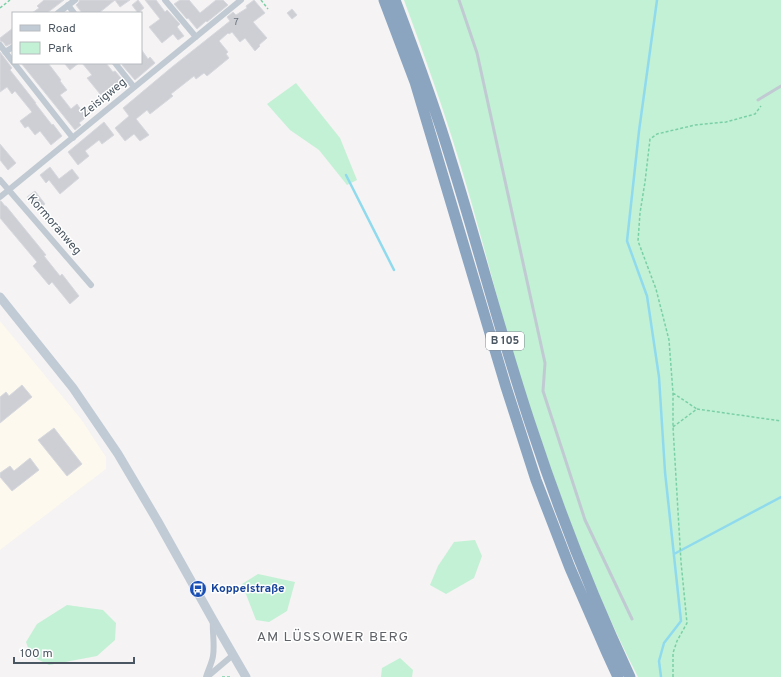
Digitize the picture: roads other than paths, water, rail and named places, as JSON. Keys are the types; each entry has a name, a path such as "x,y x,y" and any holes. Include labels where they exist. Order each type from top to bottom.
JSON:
{"highway":[{"name":"B 105","path":"384,0 415,82 506,387 536,480 570,568 618,677"},
{"name":"B 105","path":"395,0 424,77 451,158 514,372 549,481 601,614 630,677"}],"street":[{"path":"59,12 75,0"},
{"path":"165,0 196,37"},
{"name":"Zeisigweg","path":"0,197 241,0"},
{"path":"68,6 73,12"},
{"path":"0,45 12,61"},
{"path":"5,52 12,47"},
{"path":"15,64 73,138"},
{"path":"116,64 134,87"},
{"name":"Kormoranweg","path":"0,180 91,285"},
{"path":"0,297 74,388 118,454 246,677"},
{"path":"206,677 213,656 213,620"},
{"path":"206,677 233,654"}],"lane":[{"path":"459,0 477,53 545,363 543,391 585,520 632,619"},
{"path":"758,100 781,86"}],"waterway":[{"path":"657,0 639,131 627,241 647,296 659,377 665,472 681,621 664,643 659,661 661,677"},
{"path":"346,175 394,270"},
{"path":"674,554 781,497"}],"place":[{"name":"Koppelstraße","path":"198,589"}],"district":[{"name":"AM LÜSSOWER BERG","path":"333,637"}]}
